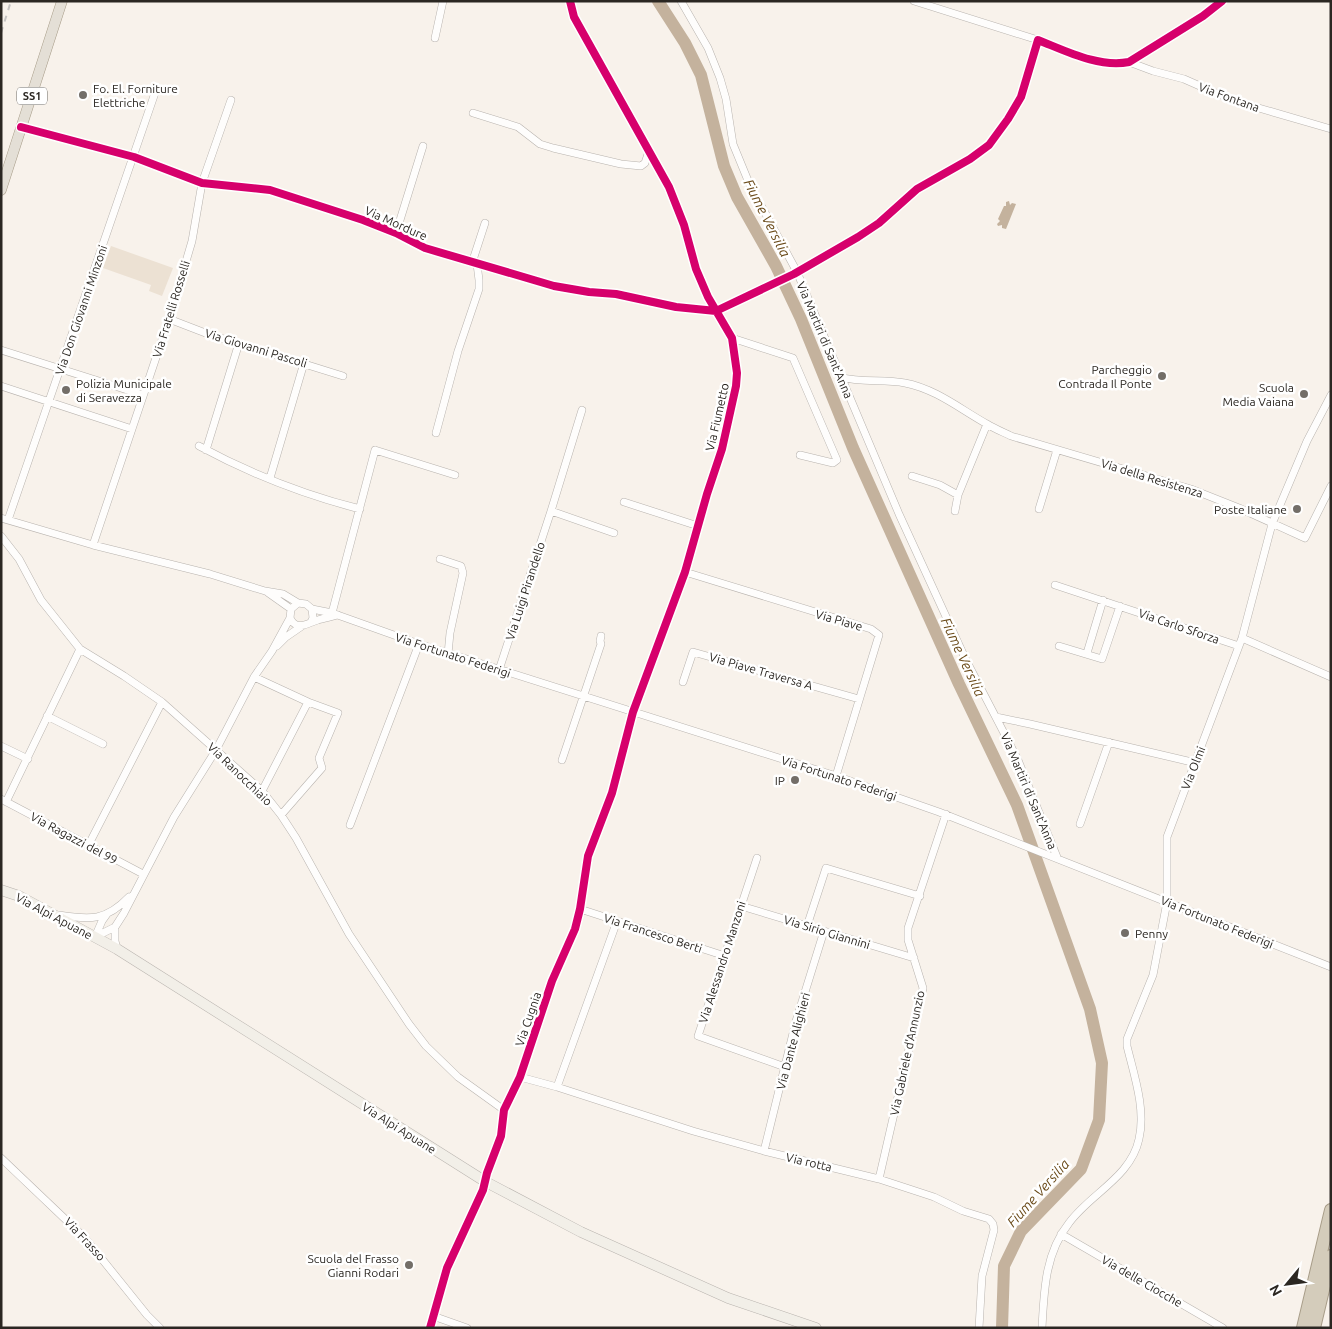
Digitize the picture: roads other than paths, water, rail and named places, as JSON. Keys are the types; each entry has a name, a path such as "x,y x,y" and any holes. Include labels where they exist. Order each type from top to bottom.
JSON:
{"highway":[{"path":"1303,1328 1331,1210"},
{"path":"1314,1328 1331,1256"}],"main road":[{"name":"SS1","path":"1,190 62,1"},
{"name":"Via Alpi Apuane","path":"1,890 19,896 117,950 486,1182 581,1232 728,1298 816,1328"}],"street":[{"path":"435,38 443,1"},
{"name":"Via Fiumetto","path":"570,1 574,17 669,187 684,225 696,269 732,338 737,373 734,400 722,449 685,572 633,712"},
{"path":"681,1 708,48 720,78 726,99 733,144 742,167 795,273"},
{"path":"914,1 1038,40 1086,58 1118,64 1129,62 1203,16 1222,1"},
{"name":"Via Martiri di Sant'Anna","path":"1038,40 1021,96 1008,119 988,145 970,160 917,189 879,223 795,273 965,658 1018,760 1057,857"},
{"name":"Via Fontana","path":"1129,62 1153,71 1184,79 1244,103 1331,129"},
{"name":"Via Don Giovanni Minzoni","path":"5,519 48,403 156,90"},
{"name":"Via Fratelli Rosselli","path":"93,545 168,319 192,241 202,183 231,100"},
{"path":"474,113 518,127 540,144 620,164 641,166 645,163 649,151"},
{"name":"Via Mordure","path":"21,127 134,157 202,183 270,190 341,212 396,233 425,248 474,264 554,286 616,294 676,308 716,310 795,273"},
{"path":"396,233 423,146"},
{"path":"436,433 458,351 479,289 474,264 485,223"},
{"name":"Via Giovanni Pascoli","path":"168,319 208,334 343,376"},
{"path":"732,338 793,358 837,460 833,463 800,455"},
{"path":"239,343 203,448 307,494 360,510"},
{"path":"1,350 143,395"},
{"path":"270,478 304,363"},
{"name":"Via della Resistenza","path":"840,377 855,381 875,380 905,383 918,387 947,399 987,424 1012,436 1191,489 1239,508 1272,524"},
{"path":"1,386 132,429"},
{"name":"Via Olmi","path":"1167,902 1167,837 1242,638 1272,524 1303,449 1331,395"},
{"name":"Via Luigi Pirandello","path":"499,670 582,410"},
{"path":"955,510 958,495 987,424"},
{"path":"272,651 286,637 302,626 335,614 375,450 455,475"},
{"path":"1039,509 1057,450"},
{"path":"912,476 940,485 958,495"},
{"path":"1272,524 1306,538 1330,488"},
{"path":"624,502 698,526"},
{"path":"551,511 614,533"},
{"path":"5,519 93,545 210,574 264,591 283,594 298,603 306,604 312,610 313,618 311,622"},
{"name":"Via Ranocchiaio","path":"1,536 16,554 41,600 80,648 162,702 262,791 296,838 349,934 414,1032 458,1077 504,1110"},
{"path":"440,559 461,566 463,573 450,632 448,654"},
{"name":"Via Piave","path":"685,572 871,629 879,635 836,776"},
{"name":"Via Carlo Sforza","path":"1055,585 1239,646"},
{"path":"264,591 291,609"},
{"path":"1087,653 1103,600"},
{"path":"117,950 115,927 174,817 216,750 254,677 272,651 290,618 291,609 298,603"},
{"path":"1059,646 1102,659 1120,606"},
{"name":"Via Fortunato Federigi","path":"312,610 335,614 448,654 836,776 946,814 1331,967"},
{"path":"290,618 295,624 302,626"},
{"path":"562,760 601,644 601,636"},
{"path":"1242,638 1331,677"},
{"path":"350,825 419,644"},
{"name":"Via Ragazzi del 99","path":"80,648 28,759 4,800 143,874"},
{"name":"Via Piave Traversa A","path":"683,682 693,652 859,699"},
{"path":"254,677 308,702 338,713 319,758 322,768 281,815"},
{"path":"88,846 162,702"},
{"path":"262,791 308,702"},
{"name":"Via Cugnia","path":"430,1328 446,1268 486,1182 487,1173 501,1136 504,1110 520,1077 552,981 575,929 588,856 612,793 633,712"},
{"path":"47,716 103,744"},
{"path":"996,717 1196,763"},
{"path":"1080,824 1109,742"},
{"path":"1,746 28,759"},
{"name":"Via Gabriele d'Annunzio","path":"879,1179 923,988 908,940 908,928 946,814"},
{"name":"Via Alessandro Manzoni","path":"758,858 698,1036 785,1066"},
{"path":"807,926 826,868 920,896"},
{"path":"95,937 102,921 134,891"},
{"path":"1042,1328 1045,1280 1061,1234 1077,1212 1122,1171 1139,1142 1141,1115 1127,1039 1152,975 1167,902"},
{"name":"Via Sirio Giannini","path":"741,906 914,958"},
{"name":"Via Francesco Berti","path":"580,909 725,956"},
{"path":"51,913 84,919 108,914"},
{"path":"557,1087 618,921"},
{"path":"95,937 115,927"},
{"name":"Via Dante Alighieri","path":"764,1152 796,1021 824,931"},
{"name":"Via rotta","path":"520,1077 764,1152 879,1179 934,1197 963,1211 988,1219 994,1224 994,1230 982,1276 978,1328"},
{"name":"Via Frasso","path":"1,1158 85,1238 147,1315 160,1328"},
{"name":"Via delle Ciocche","path":"1061,1234 1223,1328"},
{"path":"433,1316 467,1328"}],"waterway":[{"name":"Fiume Versilia","path":"658,1 685,43 701,75 724,166 737,197 776,266 801,319 853,448 959,684 1017,805 1090,1009 1102,1063 1099,1120 1081,1169 1021,1231 1004,1266 1002,1328"}],"railway":[{"path":"1,33 11,1"}],"place":[{"name":"Fo. El. Forniture Elettriche","path":"83,95"},
{"name":"Parcheggio Contrada Il Ponte","path":"1162,376"},
{"name":"Polizia Municipale di Seravezza","path":"66,390"},
{"name":"Scuola Media Vaiana","path":"1304,394"},
{"name":"Poste Italiane","path":"1297,509"},
{"name":"IP","path":"795,780"},
{"name":"Penny","path":"1125,933"},
{"name":"Scuola del Frasso Gianni Rodari","path":"409,1265"}]}
